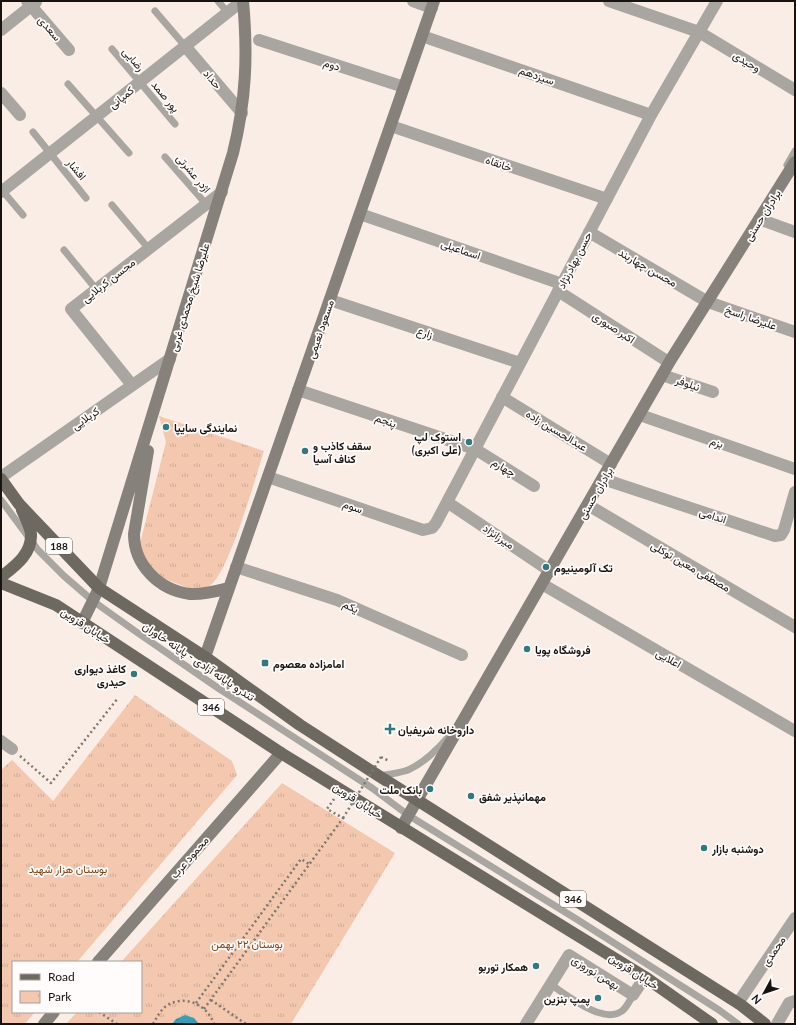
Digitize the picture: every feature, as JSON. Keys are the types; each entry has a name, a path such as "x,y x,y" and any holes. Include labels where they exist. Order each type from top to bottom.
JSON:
{"main road":[{"name":"علیرضا شیخ محمدی غربی","path":"82,623 99,588 235,146 242,113 246,71 246,36 243,1"},
{"name":"مسعود نعیمی","path":"205,657 433,4"},
{"name":"برادران حسنی","path":"401,828 408,814 418,801 542,584 548,569 588,505 603,479 610,463 640,414 705,300 795,162"},
{"path":"153,412 134,534 134,545 140,562 150,575 178,591 190,594 202,594 229,588"},
{"name":"188","path":"1,478 19,504 99,588"},
{"name":"188","path":"1,577 21,561 29,548 31,534 19,504"},
{"name":"خیابان قزوین","path":"1,583 56,605 281,753 645,977 712,1024"},
{"name":"346","path":"99,588 205,657 300,725 738,1003 765,1024"},
{"name":"محمود عرب","path":"99,961 281,753"},
{"path":"44,1024 53,1013"}],"street":[{"name":"کمپانی","path":"2,191 243,1"},
{"path":"413,1 433,4"},
{"name":"وحیدی","path":"609,1 699,32 795,90"},
{"name":"حسن بهادرنژاد","path":"436,523 651,115 717,1"},
{"path":"1,30 31,3"},
{"name":"سعدی","path":"31,3 69,50"},
{"name":"سیزدهم","path":"422,36 651,115"},
{"name":"دوم","path":"259,40 404,87"},
{"name":"حداد","path":"185,46 242,113"},
{"path":"1,92 20,115"},
{"name":"خانقاه","path":"390,126 607,199"},
{"name":"محسن کربلایی","path":"132,386 71,309 222,192"},
{"name":"اسماعیلی","path":"360,214 560,288"},
{"path":"759,219 795,232"},
{"name":"محسن چهاربند","path":"589,232 705,300"},
{"name":"اکبر صبوری","path":"560,288 669,361"},
{"name":"زارع","path":"330,300 520,363"},
{"name":"علیرضا راسخ","path":"705,300 795,332"},
{"name":"کربلایی","path":"1,478 170,359"},
{"name":"نیلوفر","path":"662,374 713,392"},
{"name":"پنجم","path":"298,390 475,449"},
{"name":"عبدالحسین زاده","path":"502,397 610,463"},
{"name":"بزم","path":"640,414 795,469"},
{"name":"چهارم","path":"475,449 534,486"},
{"name":"سوم","path":"268,477 423,530 428,529 436,523"},
{"name":"اندامی","path":"603,479 775,536 781,535 784,530 795,492"},
{"name":"ميرزانژاد","path":"447,502 548,569"},
{"name":"مصطفی معین توکلی","path":"588,505 795,627"},
{"name":"یکم","path":"236,567 337,600 462,655"},
{"name":"اعلایی","path":"542,584 795,731"},
{"path":"1,741 12,749"},
{"name":"محمدی","path":"738,1003 795,918"},
{"name":"بهمن نوروزی","path":"526,1024 569,955 633,996"},
{"path":"633,996 645,977"},
{"path":"777,1024 789,1003 795,1001"}],"lane":[{"path":"218,1 228,13"},
{"path":"155,11 185,46"},
{"name":"رضایی","path":"112,49 140,82"},
{"name":"پور صمد","path":"140,82 175,124"},
{"path":"68,84 128,153"},
{"name":"افشار","path":"33,132 86,198"},
{"path":"705,300 795,151"},
{"name":"اژدر عشرتی","path":"165,157 206,204"},
{"path":"2,191 23,215"},
{"path":"112,205 149,249"},
{"path":"64,250 96,289"},
{"path":"379,776 408,770 420,763 439,747 449,736 669,361"},
{"name":"تندرو پایانه آزادی - پایانه خاوران","path":"1,500 38,550 64,576 93,601 218,688 372,788 408,814 578,920 719,1010 738,1024"},
{"path":"550,984 592,1011 601,1014 617,1014 623,1010 633,996"}],"path":[{"path":"12,749 51,783 118,698"},
{"path":"204,1009 343,818 381,757 389,761"},
{"path":"327,809 343,818"},
{"path":"196,1003 301,860 310,864"},
{"path":"211,1000 246,1024"},
{"path":"154,1024 158,1015 165,1007 175,1002 185,1001 196,1003 204,1009 211,1017 214,1024"},
{"path":"100,1013 117,1024"}],"green space":[{"path":"159,416 264,451 233,546 216,579 209,586 200,589 182,586 156,573 148,566 142,555 140,543 166,442"},
{"name":"بوستان هزار شهید","path":"135,695 232,761 237,775 78,961 12,961 12,1013 34,1013 25,1024 1,1024 1,770 12,760 53,801"},
{"name":"بوستان ۲۲ بهمن","path":"282,783 395,853 291,1024 66,1024 76,1013 142,1013 142,961 122,961"}],"water":[{"path":"185,1015 194,1018 199,1024 172,1024 176,1019"}],"place":[{"name":"نمایندگی سایپا","path":"166,427"},
{"name":"استوک لپ (علی اکبری)","path":"469,442"},
{"name":"سقف کاذب و کناف آسیا","path":"305,451"},
{"name":"تک آلومینیوم","path":"546,567"},
{"name":"فروشگاه پویا","path":"527,649"},
{"name":"امامزاده معصوم","path":"265,663"},
{"name":"کاغذ دیواری حیدری","path":"134,674"},
{"name":"داروخانه شریفیان","path":"390,729"},
{"name":"بانک ملت","path":"430,789"},
{"name":"مهمانپذیر شفق","path":"471,796"},
{"name":"دوشنبه بازار","path":"704,848"},
{"name":"همکار توربو","path":"536,966"},
{"name":"پمپ بنزین","path":"598,998"}]}
